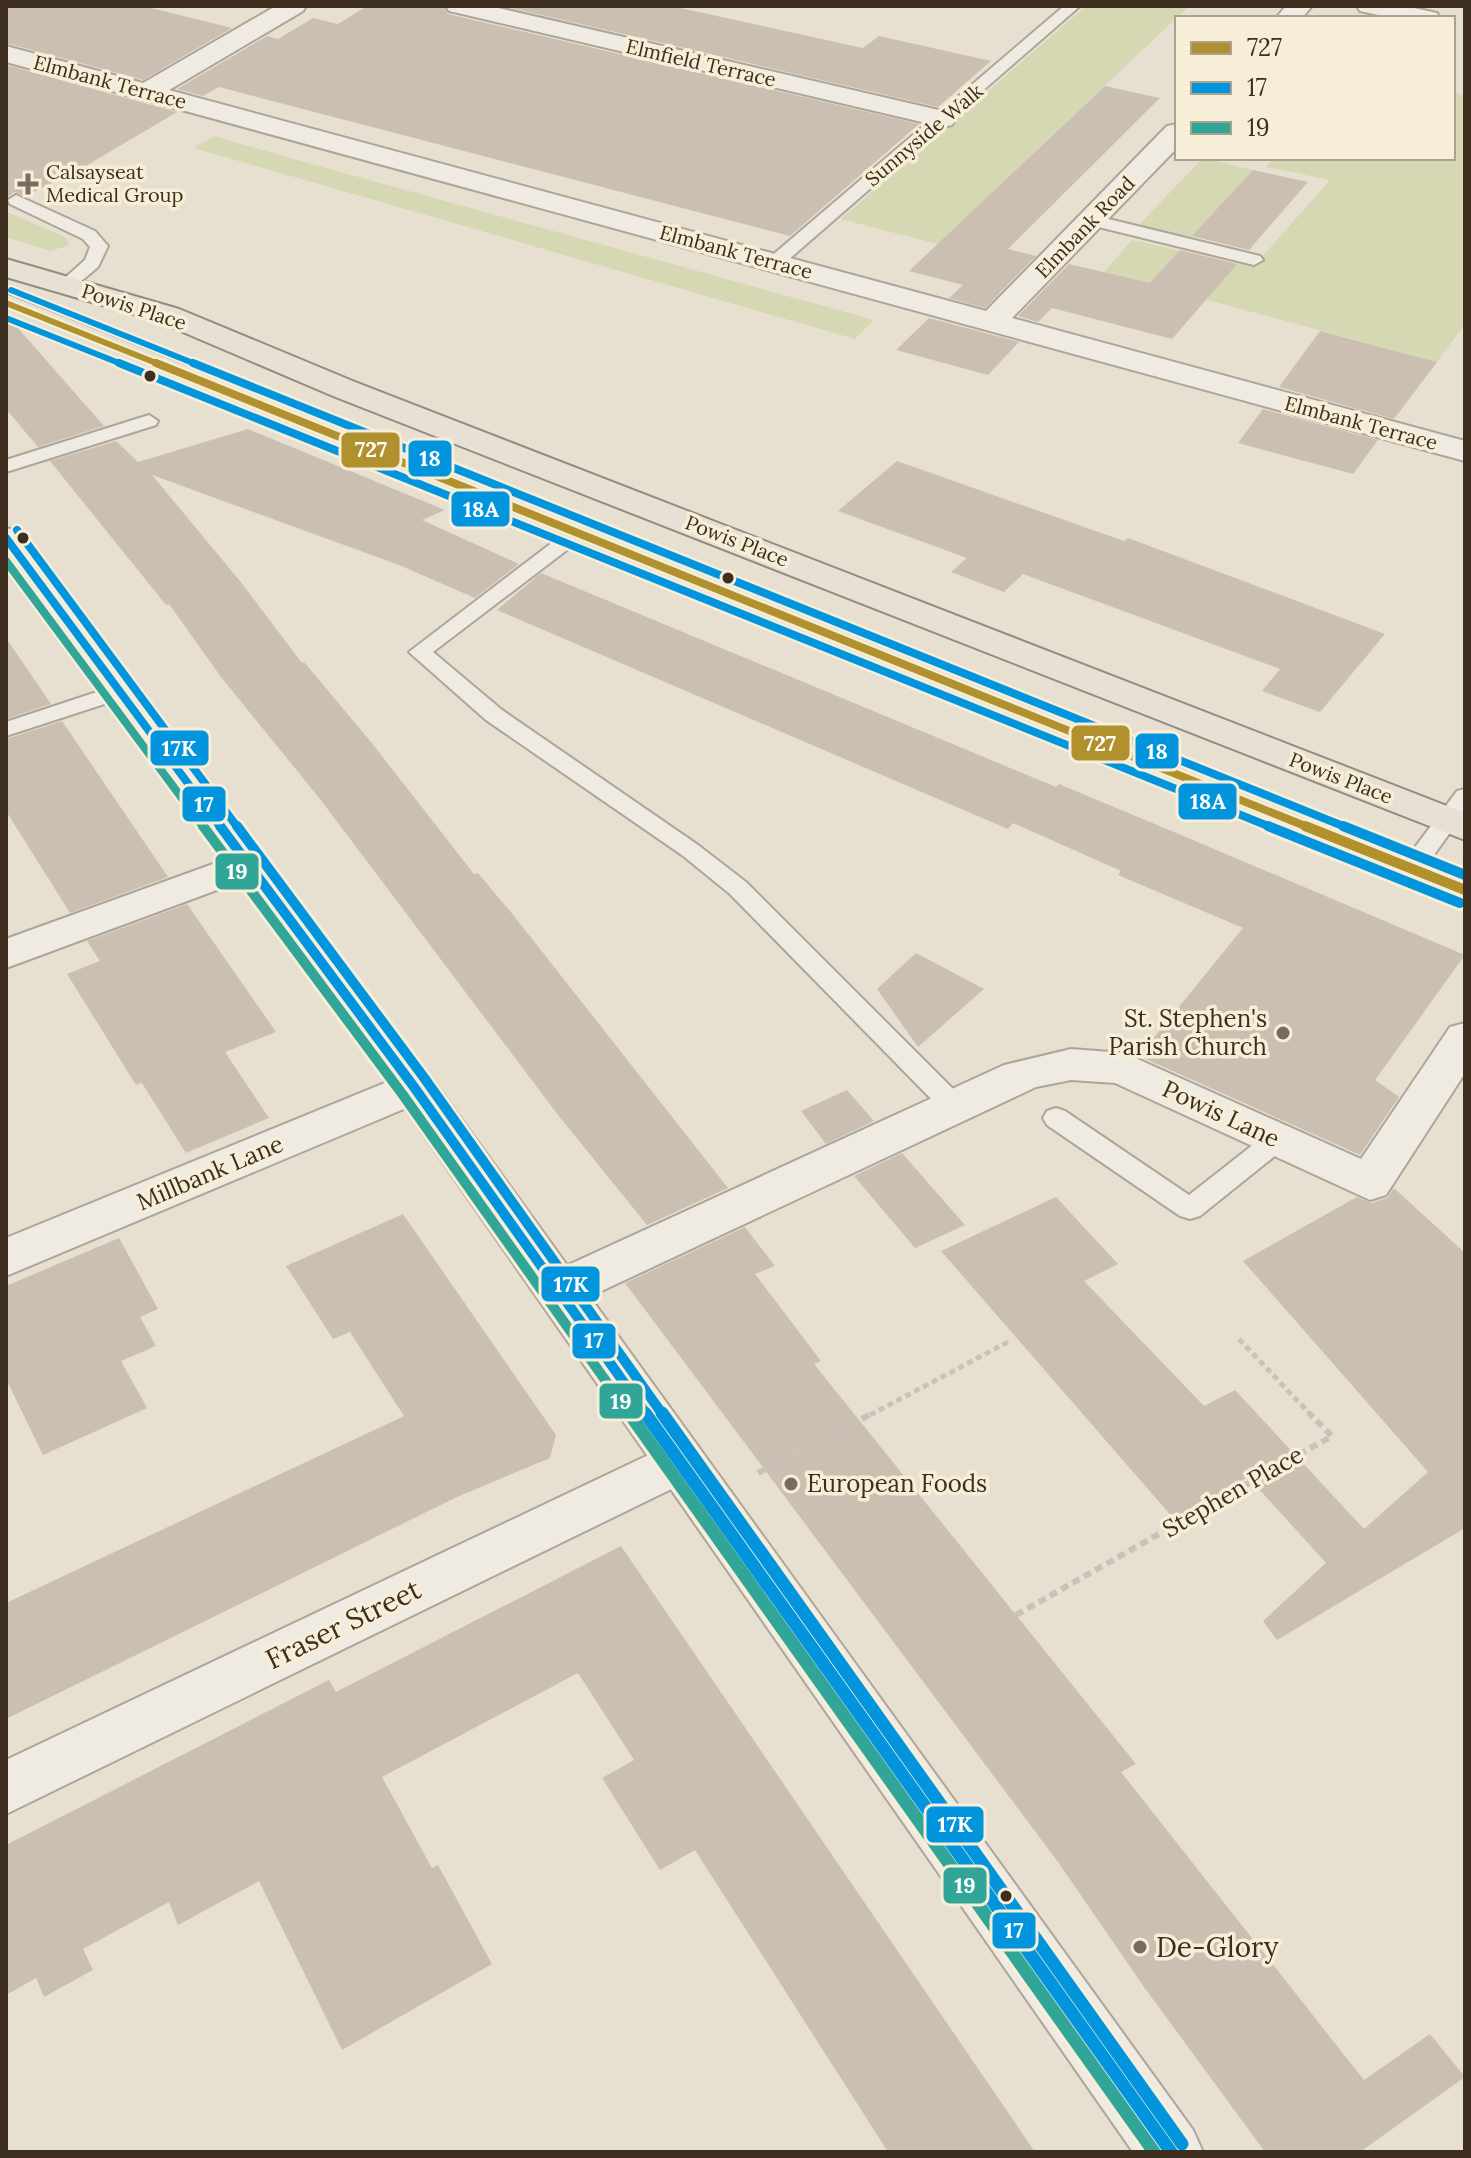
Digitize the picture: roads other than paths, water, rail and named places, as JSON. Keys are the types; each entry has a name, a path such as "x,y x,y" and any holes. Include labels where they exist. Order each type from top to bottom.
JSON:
{"main road":[{"name":"Powis Place","path":"6,268 168,315 344,389 1460,814"},
{"name":"Powis Place","path":"9,306 1465,890"}],"street":[{"path":"147,92 294,6"},
{"name":"Elmfield Terrace","path":"458,6 943,119"},
{"path":"1369,6 1418,16"},
{"name":"Elmbank Terrace","path":"6,54 1465,451"},
{"name":"Elmbank Road","path":"992,322 1175,134"},
{"path":"6,538 414,1087 1171,2152"},
{"path":"6,954 249,864"},
{"name":"Powis Lane","path":"559,1290 1020,1076 1057,1064 1091,1063 1124,1069 1370,1183 1465,1038"},
{"name":"Millbank Lane","path":"6,1258 414,1087"},
{"name":"Fraser Street","path":"6,1788 694,1480"}],"lane":[{"name":"Sunnyside Walk","path":"774,263 1073,6"},
{"path":"16,200 93,230 99,246 98,255 66,285"},
{"path":"1092,220 1254,260"},
{"path":"6,466 149,421"},
{"path":"577,533 420,652 494,715 690,850 738,888 954,1106"},
{"path":"6,729 121,691"},
{"path":"1412,868 1460,814"},
{"path":"1056,1118 1190,1209 1277,1140"}],"place":[{"name":"Calsayseat Medical Group","path":"28,184"},
{"name":"St. Stephen's Parish Church","path":"1283,1033"},
{"name":"European Foods","path":"791,1484"},
{"name":"De-Glory","path":"1140,1947"}]}
